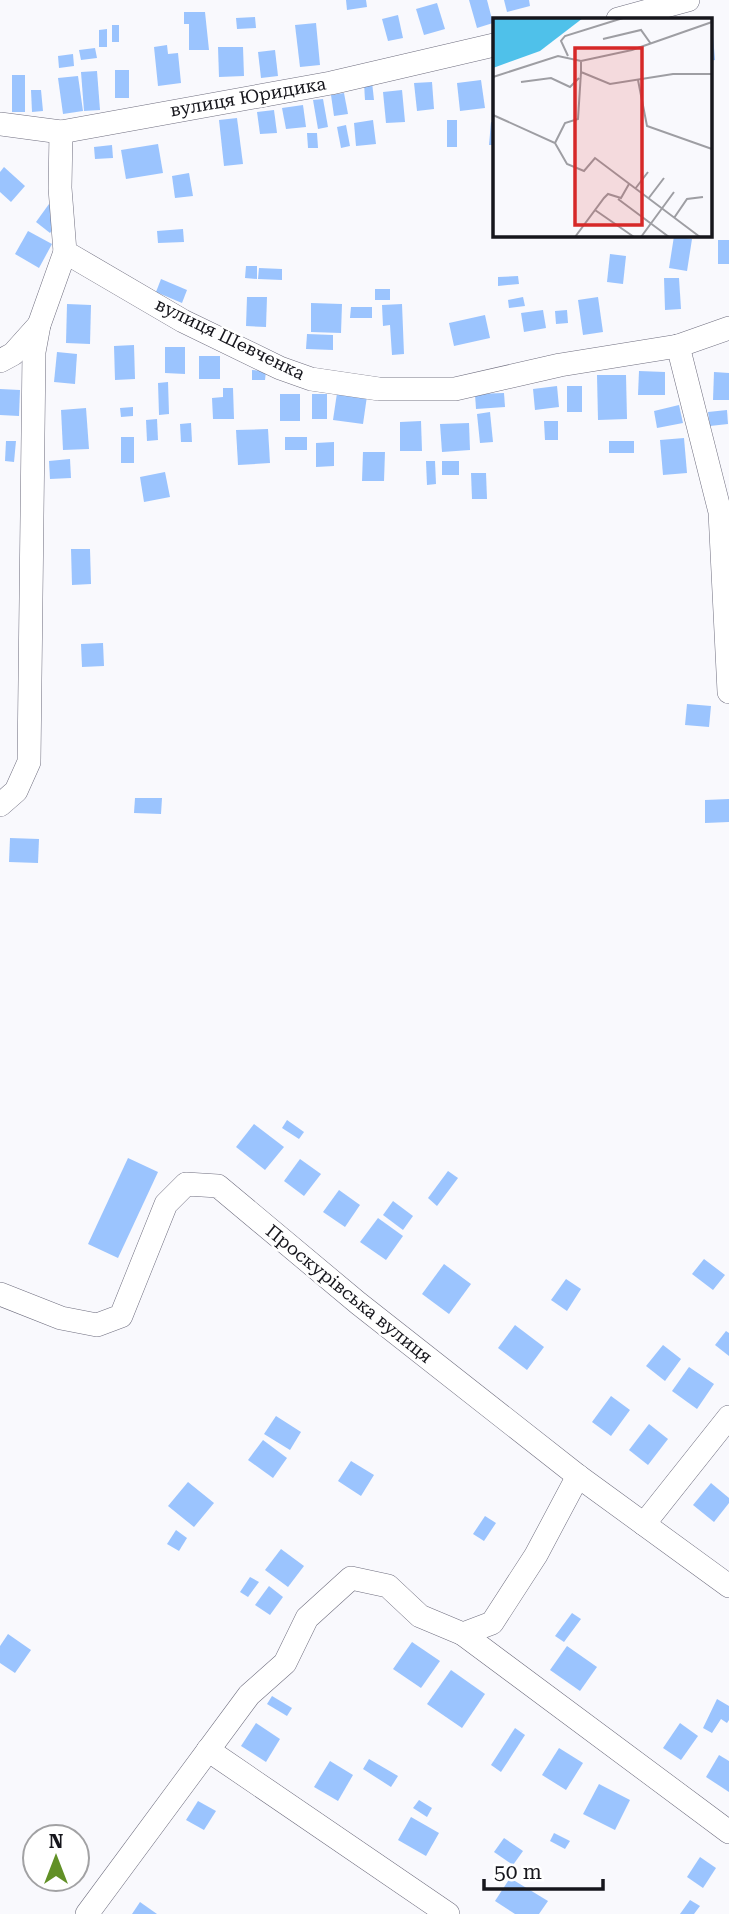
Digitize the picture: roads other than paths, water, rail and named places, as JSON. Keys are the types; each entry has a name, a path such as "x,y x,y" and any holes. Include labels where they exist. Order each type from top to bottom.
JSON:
{"street":[{"path":"622,18 688,0"},
{"name":"вулиця Юридика","path":"0,124 61,132 331,83 493,45"},
{"path":"0,805 16,790 29,762 34,352 39,326 65,252 61,132"},
{"name":"вулиця Шевченка","path":"65,252 183,321 280,368 325,381 379,389 455,389 560,365 678,345 729,328"},
{"path":"0,361 13,354 39,326"},
{"path":"678,345 720,512 729,692"},
{"name":"Проскурівська вулиця","path":"0,1294 61,1318 97,1325 121,1316 166,1204 186,1184 218,1186 358,1303 578,1476 729,1586"},
{"path":"645,1524 729,1417"},
{"path":"463,1634 492,1623 537,1555 578,1476"},
{"path":"88,1914 249,1695 285,1663 307,1618 351,1578 388,1586 420,1616 463,1634 729,1832"},
{"path":"208,1750 448,1914"}]}
